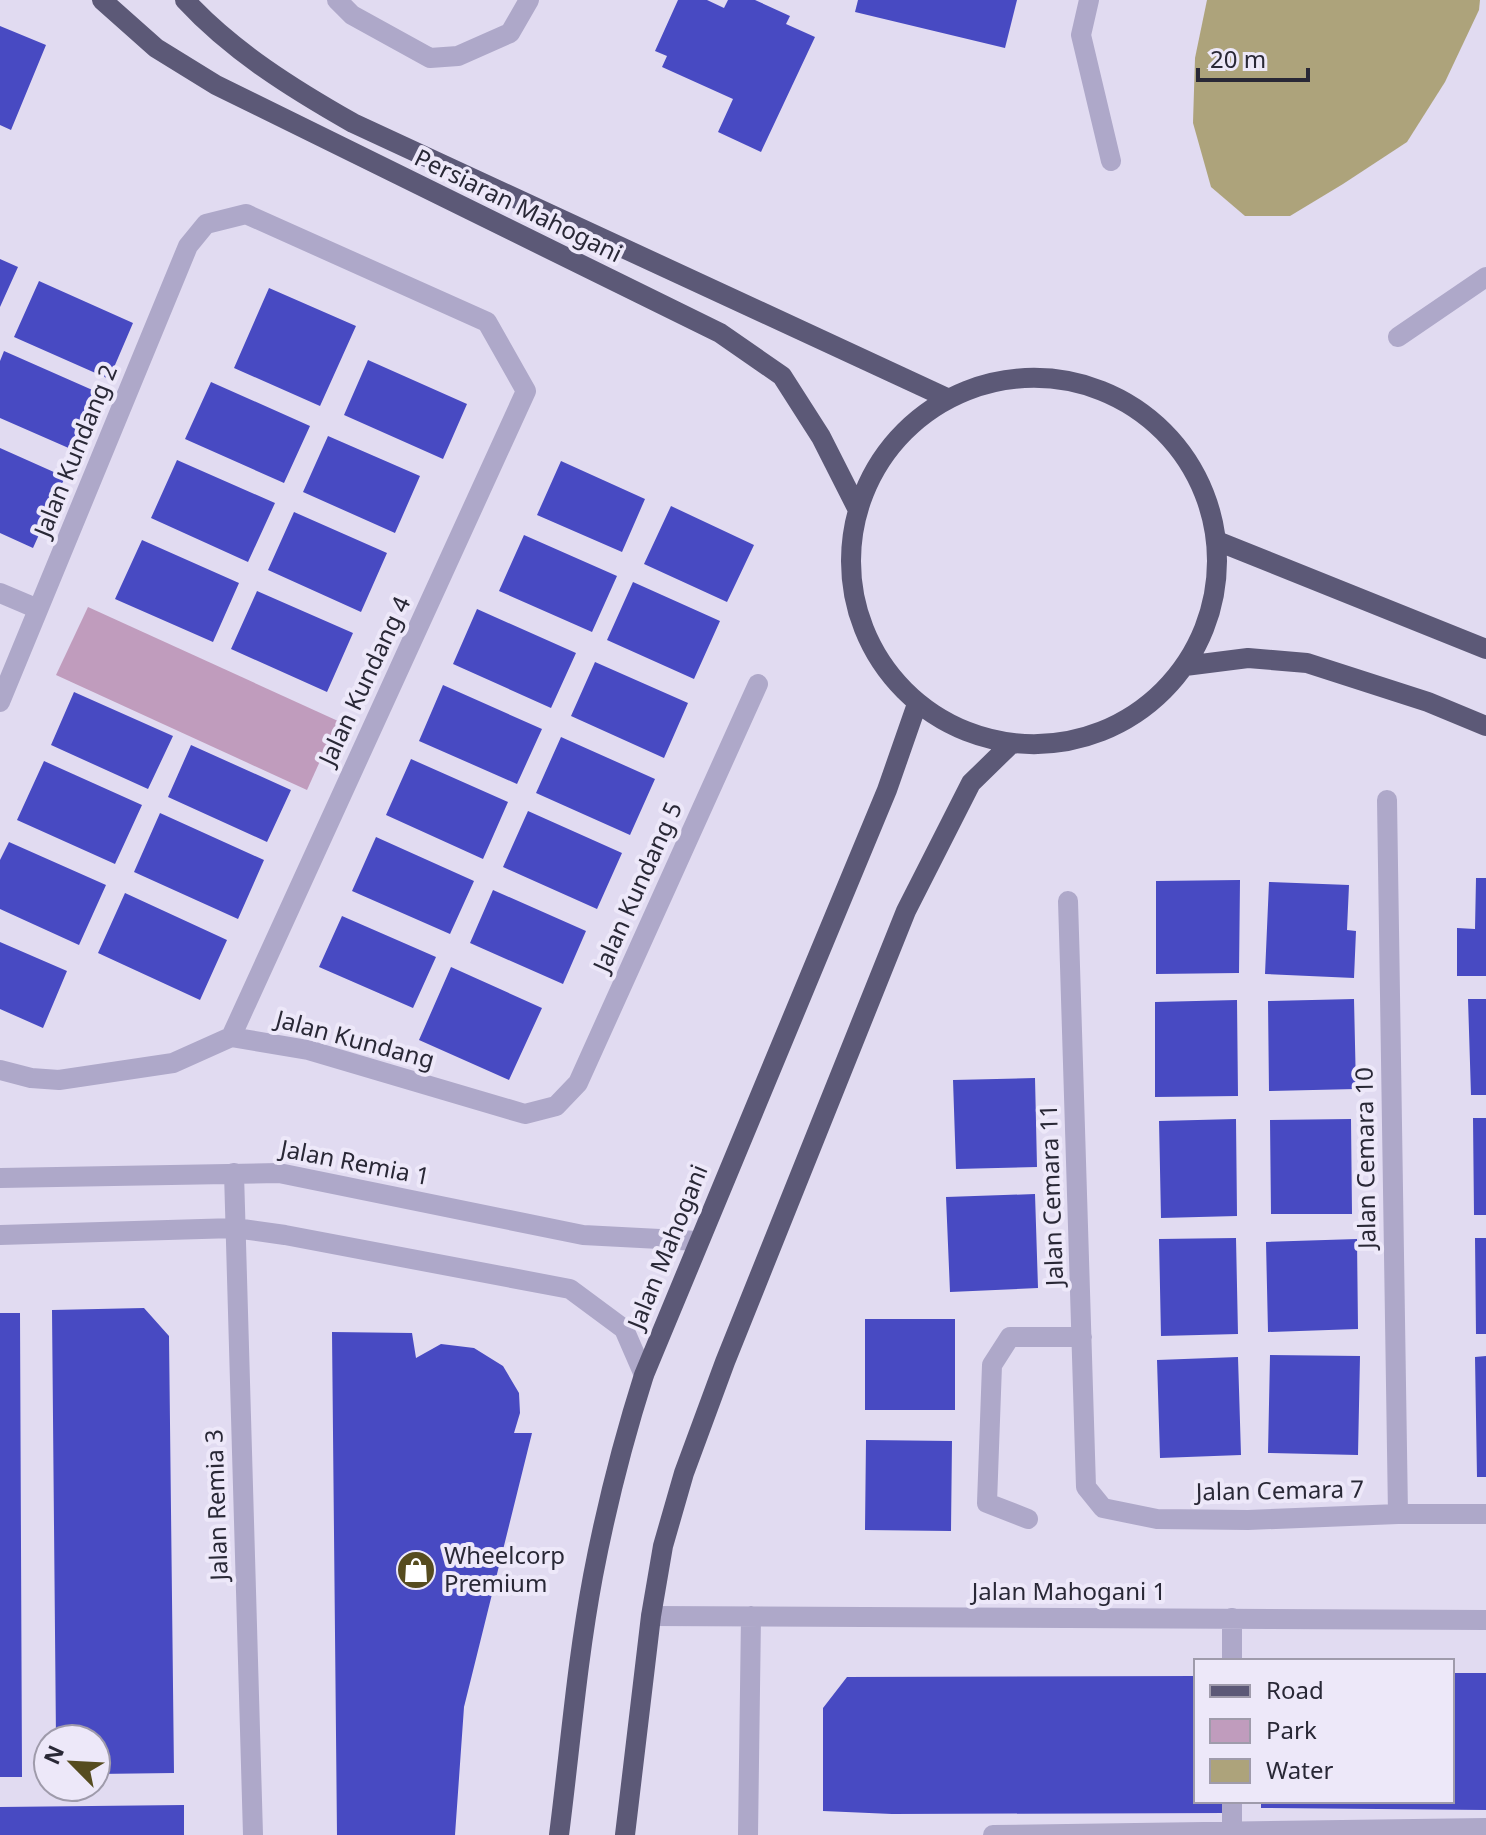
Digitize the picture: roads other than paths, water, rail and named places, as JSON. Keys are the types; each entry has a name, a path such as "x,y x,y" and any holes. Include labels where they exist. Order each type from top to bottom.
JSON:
{"main road":[{"name":"Persiaran Mahogani","path":"102,0 156,48 216,85 720,333 782,376 821,437 858,510"},
{"name":"Persiaran Mahogani","path":"185,0 230,43 296,90 353,123 947,398"},
{"path":"1064,378 1120,397 1168,433 1201,483 1217,541 1212,606 1185,666 1151,703 1109,729 1061,743 1011,744 961,731 917,704 892,679 872,649 859,616 851,581 851,545 858,510 872,476 891,445 917,419 947,398 1004,379 1064,378"},
{"path":"1217,541 1486,649"},
{"path":"1185,666 1248,658 1307,663 1428,702 1486,726"},
{"name":"Jalan Mahogani","path":"559,1835 593,1576 622,1445 644,1375 887,790 917,704"},
{"path":"625,1835 651,1616 663,1546 684,1473 725,1362 906,911 971,783 1011,744"}],"street":[{"path":"344,7 430,58 458,56 510,33 529,0"},
{"path":"1089,0 1081,35 1111,161"},
{"name":"Jalan Kundang 2","path":"0,702 188,246 206,224 246,214 487,322 502,349"},
{"path":"1398,337 1486,277"},
{"name":"Jalan Kundang 4","path":"231,1037 526,391 502,349"},
{"path":"0,593 38,609"},
{"name":"Jalan Kundang 5","path":"556,1106 578,1083 758,684"},
{"name":"Jalan Cemara 10","path":"1387,800 1398,1514"},
{"name":"Jalan Cemara 11","path":"1068,901 1086,1487"},
{"path":"0,1070 31,1078 59,1080 173,1063 231,1037"},
{"name":"Jalan Kundang","path":"231,1037 308,1050 525,1114 556,1106"},
{"name":"Jalan Remia 3","path":"234,1173 253,1835"},
{"name":"Jalan Remia 1","path":"0,1178 279,1173 583,1235 698,1241"},
{"path":"0,1235 235,1228 570,1289 624,1329 644,1375"},
{"path":"1028,1519 987,1503 992,1365 1010,1337 1082,1337"},
{"name":"Jalan Cemara 7","path":"1086,1487 1103,1508 1157,1519 1486,1514"},
{"name":"Jalan Mahogani 1","path":"651,1616 1486,1620"},
{"path":"748,1835 751,1616"},
{"path":"1232,1618 1232,1659"},
{"path":"1232,1803 1232,1833"},
{"path":"993,1835 1486,1828"}],"water":[{"path":"1207,0 1480,0 1479,10 1445,82 1407,142 1290,216 1245,216 1211,187 1193,123 1195,58"}],"place":[{"name":"Wheelcorp Premium","path":"416,1570"}]}
